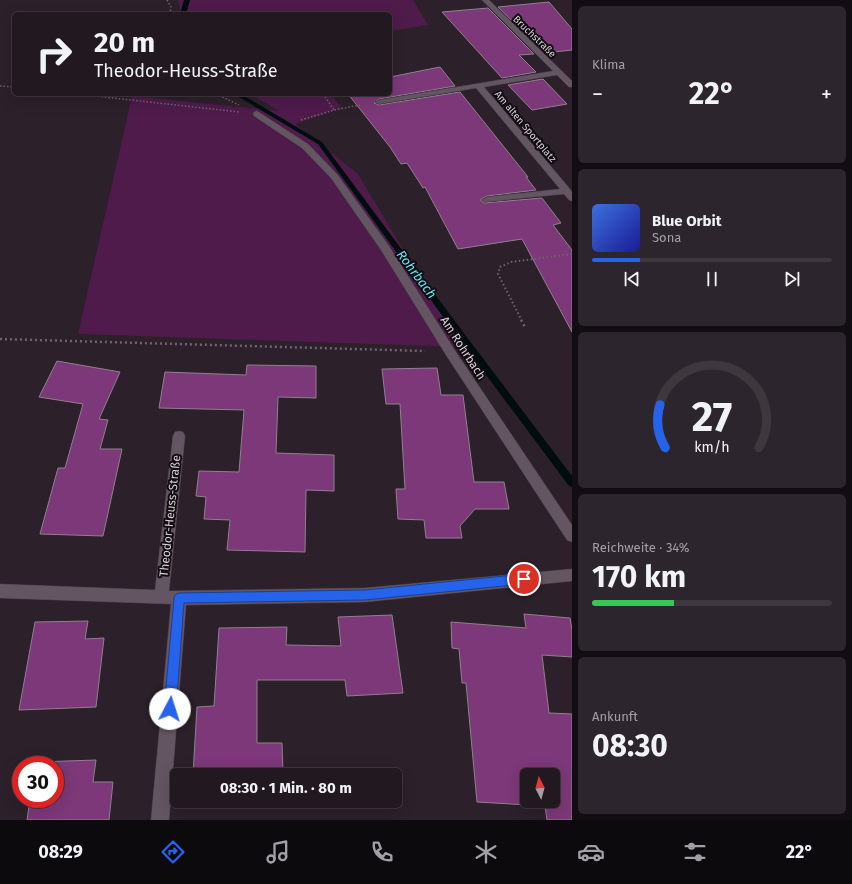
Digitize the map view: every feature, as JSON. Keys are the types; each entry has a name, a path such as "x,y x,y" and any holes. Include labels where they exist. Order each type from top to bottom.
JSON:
{"street":[{"name":"Bruchstraße","path":"485,0 572,85"},
{"name":"Am alten Sportplatz","path":"379,102 558,72"},
{"name":"Am alten Sportplatz","path":"479,86 570,194"},
{"name":"Am Rohrbach","path":"257,114 305,146 334,176 385,248 450,352 572,536"},
{"path":"488,200 570,194"},
{"name":"Theodor-Heuss-Straße","path":"161,597 179,436"},
{"path":"0,592 179,598 365,595 572,575"},
{"path":"160,820 179,598"}],"path":[{"path":"167,0 171,7 170,12"},
{"path":"0,86 12,87"},
{"path":"95,96 257,114"},
{"path":"220,96 257,114"},
{"path":"324,96 334,110"},
{"path":"309,116 379,102"},
{"path":"525,327 498,274 500,267 511,262 572,254"},
{"path":"0,339 450,352"}],"shaded area":[{"path":"178,0 413,0 428,25 392,31 392,12 181,12"},
{"path":"132,96 279,111 254,96 332,96 342,108 295,124 358,174 461,347 78,334"}],"building":[{"path":"549,2 572,29 572,50 545,53 498,7"},
{"path":"488,8 534,54 519,55 536,72 502,78 442,12"},
{"path":"440,67 455,86 379,99 374,103 379,105 460,92 528,177 526,177 536,190 487,196 481,199 481,201 484,203 542,198 561,223 553,225 572,250 572,332 522,239 458,249 425,187 423,188 407,163 401,164 390,147 350,96 392,96 392,77"},
{"path":"543,79 567,104 532,110 508,85"},
{"path":"57,361 120,372 99,419 108,420 100,449 122,449 103,536 40,534 58,468 65,468 83,404 39,397"},
{"path":"247,365 316,366 316,398 278,397 276,453 334,455 334,491 306,490 305,552 227,550 230,520 204,519 206,497 196,496 199,471 239,472 244,410 159,408 165,372 246,375"},
{"path":"437,368 441,395 463,395 474,482 504,482 509,509 475,509 460,526 462,538 426,538 424,520 398,519 396,489 405,489 400,404 386,404 382,369"},
{"path":"524,614 570,618 572,630 572,657 542,655 549,713 572,714 572,820 547,820 545,808 560,808 560,768 520,768 520,805 477,802 466,683 462,683 459,649 452,648 451,622 526,628"},
{"path":"392,615 403,693 347,696 345,680 257,680 257,743 282,743 283,768 193,768 197,707 214,706 219,628 287,627 286,645 341,646 338,617"},
{"path":"88,621 85,639 104,638 96,707 19,710 35,622"},
{"path":"96,760 93,782 113,782 109,820 27,820 29,808 64,808 64,761"}],"waterway":[{"name":"Rohrbach","path":"184,12 187,0"},
{"name":"Rohrbach","path":"240,96 320,143 460,334 572,483"}],"route":[{"path":"170,709 179,598 365,595 524,579"}]}
